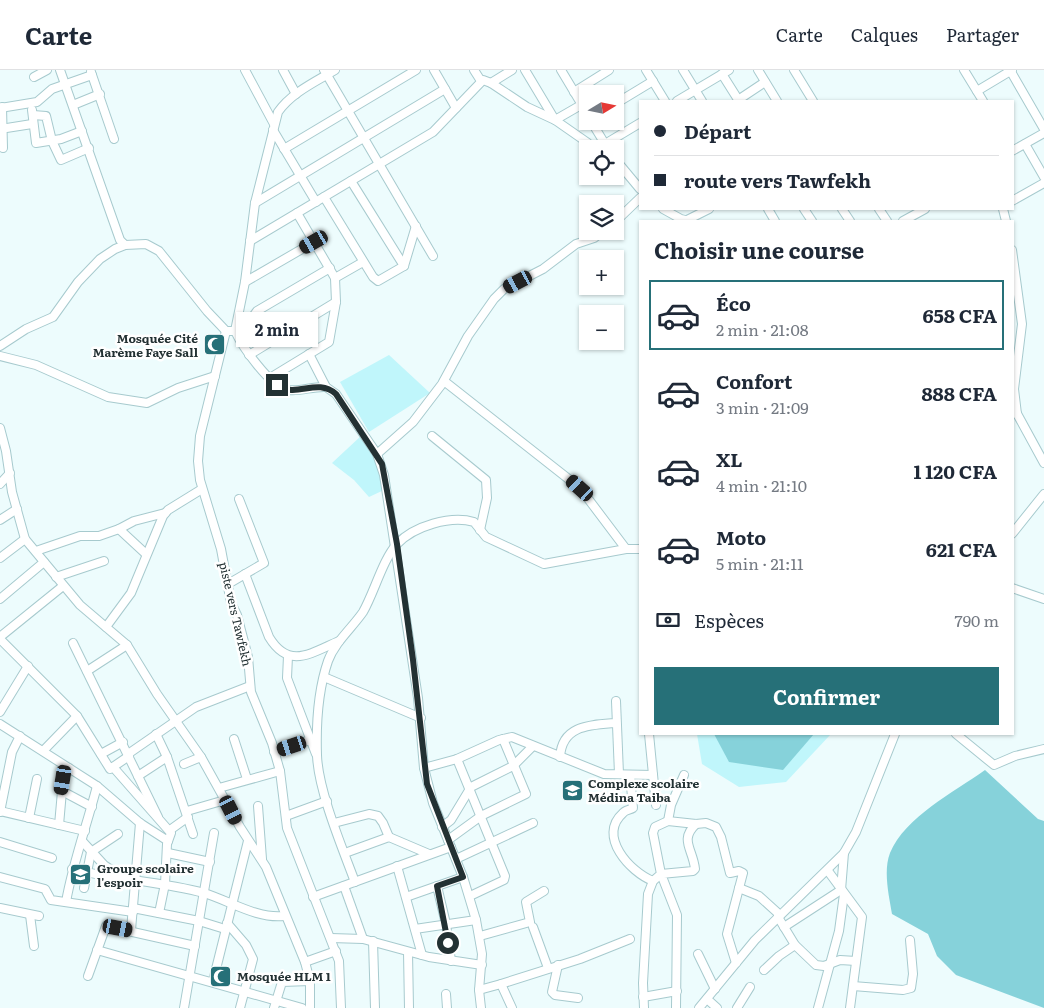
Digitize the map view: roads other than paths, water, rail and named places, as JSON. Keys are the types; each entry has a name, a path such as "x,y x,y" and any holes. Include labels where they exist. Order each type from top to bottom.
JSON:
{"street":[{"path":"34,77 47,70"},
{"path":"60,70 120,240 125,245"},
{"path":"245,70 284,149 316,202"},
{"path":"282,70 296,94"},
{"name":"piste vers Tawfekh","path":"335,70 326,72 296,94 284,103 278,112 255,202 245,282 231,331 215,376 198,452 202,489 215,526 231,603 237,615 248,657 250,686 280,771 289,836 336,951 341,975 342,1008"},
{"path":"284,149 416,70"},
{"path":"434,70 456,108"},
{"path":"474,70 480,81"},
{"path":"491,83 512,70"},
{"path":"524,70 554,120"},
{"path":"560,70 579,101"},
{"path":"574,92 609,70"},
{"path":"646,70 664,100"},
{"path":"683,70 701,100"},
{"path":"758,70 776,100"},
{"path":"794,70 813,100"},
{"path":"964,70 982,100"},
{"path":"977,91 1011,70 1044,129"},
{"path":"3,148 1,108 32,104 52,89 92,72 114,138"},
{"path":"326,72 433,256"},
{"path":"679,100 726,72 738,100 766,82"},
{"path":"480,81 491,83 527,107 554,120 584,140"},
{"path":"250,241 433,132 480,81"},
{"path":"624,99 653,81"},
{"path":"255,202 445,89"},
{"path":"73,105 100,94"},
{"path":"32,104 34,142 52,141 82,131"},
{"path":"554,120 579,106"},
{"path":"33,115 46,116 52,141 62,161 89,148"},
{"path":"2,129 32,124"},
{"path":"615,140 639,124"},
{"path":"1014,150 1044,133"},
{"path":"1025,144 1044,178"},
{"path":"624,170 639,188"},
{"path":"351,181 404,266"},
{"path":"1014,200 1044,183"},
{"path":"324,197 372,277 378,281 404,266 416,226"},
{"path":"624,213 639,199"},
{"path":"665,210 686,220"},
{"path":"690,220 707,210"},
{"path":"905,220 922,210"},
{"path":"270,378 329,342 336,302 335,278 297,213"},
{"path":"377,454 413,422 444,381 468,336 499,294 544,269 576,244 588,240"},
{"path":"245,282 314,242"},
{"path":"0,346 26,329 54,317 78,282 100,260 115,249 125,245 146,244 159,252 207,311 231,331 249,355 282,388 290,391 326,387"},
{"path":"335,278 363,262"},
{"path":"1014,265 1022,324 1014,389 1017,414"},
{"path":"231,331 249,324 257,311 330,268"},
{"path":"249,355 336,302"},
{"path":"309,354 326,387 336,394 377,454 384,475 397,544 421,718 424,768 429,790 442,827 470,896 480,936 482,965 479,990 481,1008"},
{"path":"0,356 36,365 108,397 148,403 178,388 215,376"},
{"path":"444,381 580,488 626,550"},
{"path":"1014,409 1044,463"},
{"path":"0,428 4,461 10,473 12,492 25,539 80,605 127,645 201,757 248,841 262,861 284,916 306,962 310,981 310,1008"},
{"path":"432,436 486,480 487,498 480,530"},
{"path":"10,473 0,484 12,492"},
{"path":"36,551 80,536 99,536 134,521 165,513 202,489"},
{"path":"1014,532 1044,494"},
{"path":"228,584 262,565 264,560 239,499"},
{"path":"0,520 17,509"},
{"path":"106,627 131,593 165,513"},
{"path":"317,756 320,693 331,654 362,613 397,544 423,528 442,521 468,520 474,522 486,538 544,564 639,549"},
{"path":"119,529 146,554"},
{"path":"0,558 25,539"},
{"path":"56,577 104,561"},
{"path":"0,599 44,562"},
{"path":"245,574 269,637 288,656 298,658 341,640"},
{"path":"63,586 0,638 77,716 110,769 113,768 131,790 170,830 172,836 168,842 165,884 159,913"},
{"path":"1014,589 1044,599"},
{"path":"73,643 158,817"},
{"path":"0,652 7,645"},
{"path":"87,671 127,645"},
{"path":"288,656 287,678 317,756 327,800 355,882"},
{"path":"0,712 28,666"},
{"path":"324,677 421,718"},
{"path":"113,768 156,734 205,702 250,686"},
{"path":"616,701 619,774"},
{"path":"43,751 77,716"},
{"path":"560,757 561,746 570,733 597,724 616,723"},
{"path":"0,724 97,786 140,823 168,842"},
{"path":"156,734 167,757 188,814 193,834"},
{"path":"650,735 648,742 656,805"},
{"path":"699,1008 736,963 779,916 828,871 844,853 856,832 895,735"},
{"path":"957,735 994,765 1015,756 1044,749"},
{"path":"20,736 12,752 3,787 0,812 85,831"},
{"path":"424,768 458,759 503,739 512,737 604,774 653,775"},
{"path":"234,739 247,779"},
{"path":"313,897 429,854 449,843 481,816 526,794 503,739"},
{"path":"274,752 310,740"},
{"path":"101,754 123,742"},
{"path":"442,827 451,820 470,789 513,766 533,746"},
{"path":"138,776 167,757"},
{"path":"184,764 201,757"},
{"path":"458,759 504,870 504,880 470,896"},
{"path":"60,825 62,791 69,768"},
{"path":"219,788 280,771"},
{"path":"630,774 633,808 623,812 618,819 614,832 616,845 626,863 653,881"},
{"path":"644,1008 648,894 653,881 662,874 693,871 695,869 686,838 672,822 672,806 684,775"},
{"path":"29,818 37,779"},
{"path":"66,902 72,869 97,786"},
{"path":"62,791 92,807"},
{"path":"170,830 188,814 225,800"},
{"path":"286,816 327,800"},
{"path":"258,806 262,861"},
{"path":"334,823 369,814 378,816 383,823 388,837"},
{"path":"676,1008 677,915 662,874 654,827 672,822 706,823 716,828 721,838 730,873 739,871 743,873 727,934 736,963"},
{"path":"131,930 140,823"},
{"path":"456,859 533,823"},
{"path":"686,838 688,832 696,824"},
{"path":"184,1008 214,833"},
{"path":"84,888 91,852 118,834"},
{"path":"344,853 388,837 429,854"},
{"path":"82,841 104,865 125,879"},
{"path":"213,981 248,841"},
{"path":"0,842 52,858"},
{"path":"818,1008 828,964 839,931 844,853"},
{"path":"168,854 210,862"},
{"path":"397,866 422,955"},
{"path":"72,869 136,882 165,884 204,893 272,917 284,916"},
{"path":"828,871 862,917 850,1008"},
{"path":"0,877 46,890 50,899 159,913 226,926 252,956 240,1008"},
{"path":"406,897 463,877"},
{"path":"344,886 363,939"},
{"path":"437,886 446,924 451,961"},
{"path":"739,888 759,896 779,916 795,945 816,965 840,960 856,961"},
{"path":"480,936 530,922 526,902 544,891"},
{"path":"784,927 842,892"},
{"path":"0,908 39,916"},
{"path":"30,915 34,946"},
{"path":"415,929 476,920"},
{"path":"88,976 106,926 131,930 195,946"},
{"path":"533,927 548,968"},
{"path":"331,938 363,939 408,952 482,965"},
{"path":"479,990 580,959 630,939"},
{"path":"853,986 902,990 911,988 910,940"},
{"path":"373,941 375,1008"},
{"path":"764,970 795,945"},
{"path":"97,950 245,990 275,1005 302,1008"},
{"path":"306,962 336,951"},
{"path":"408,952 409,1008"},
{"path":"698,954 715,989"},
{"path":"558,965 552,992 555,995 578,998"},
{"path":"275,1005 283,982 310,981"},
{"path":"501,984 512,1008"},
{"path":"737,1008 750,988"},
{"path":"643,997 677,991"},
{"path":"446,994 447,1008"},
{"path":"707,999 717,1008"}],"place":[{"name":"Mosquée Cité Marème Faye Sall","path":"214,345"},
{"name":"Complexe scolaire Médina Taiba","path":"572,790"},
{"name":"Groupe scolaire l'espoir","path":"81,875"},
{"name":"Mosquée HLM 1","path":"221,976"}]}
